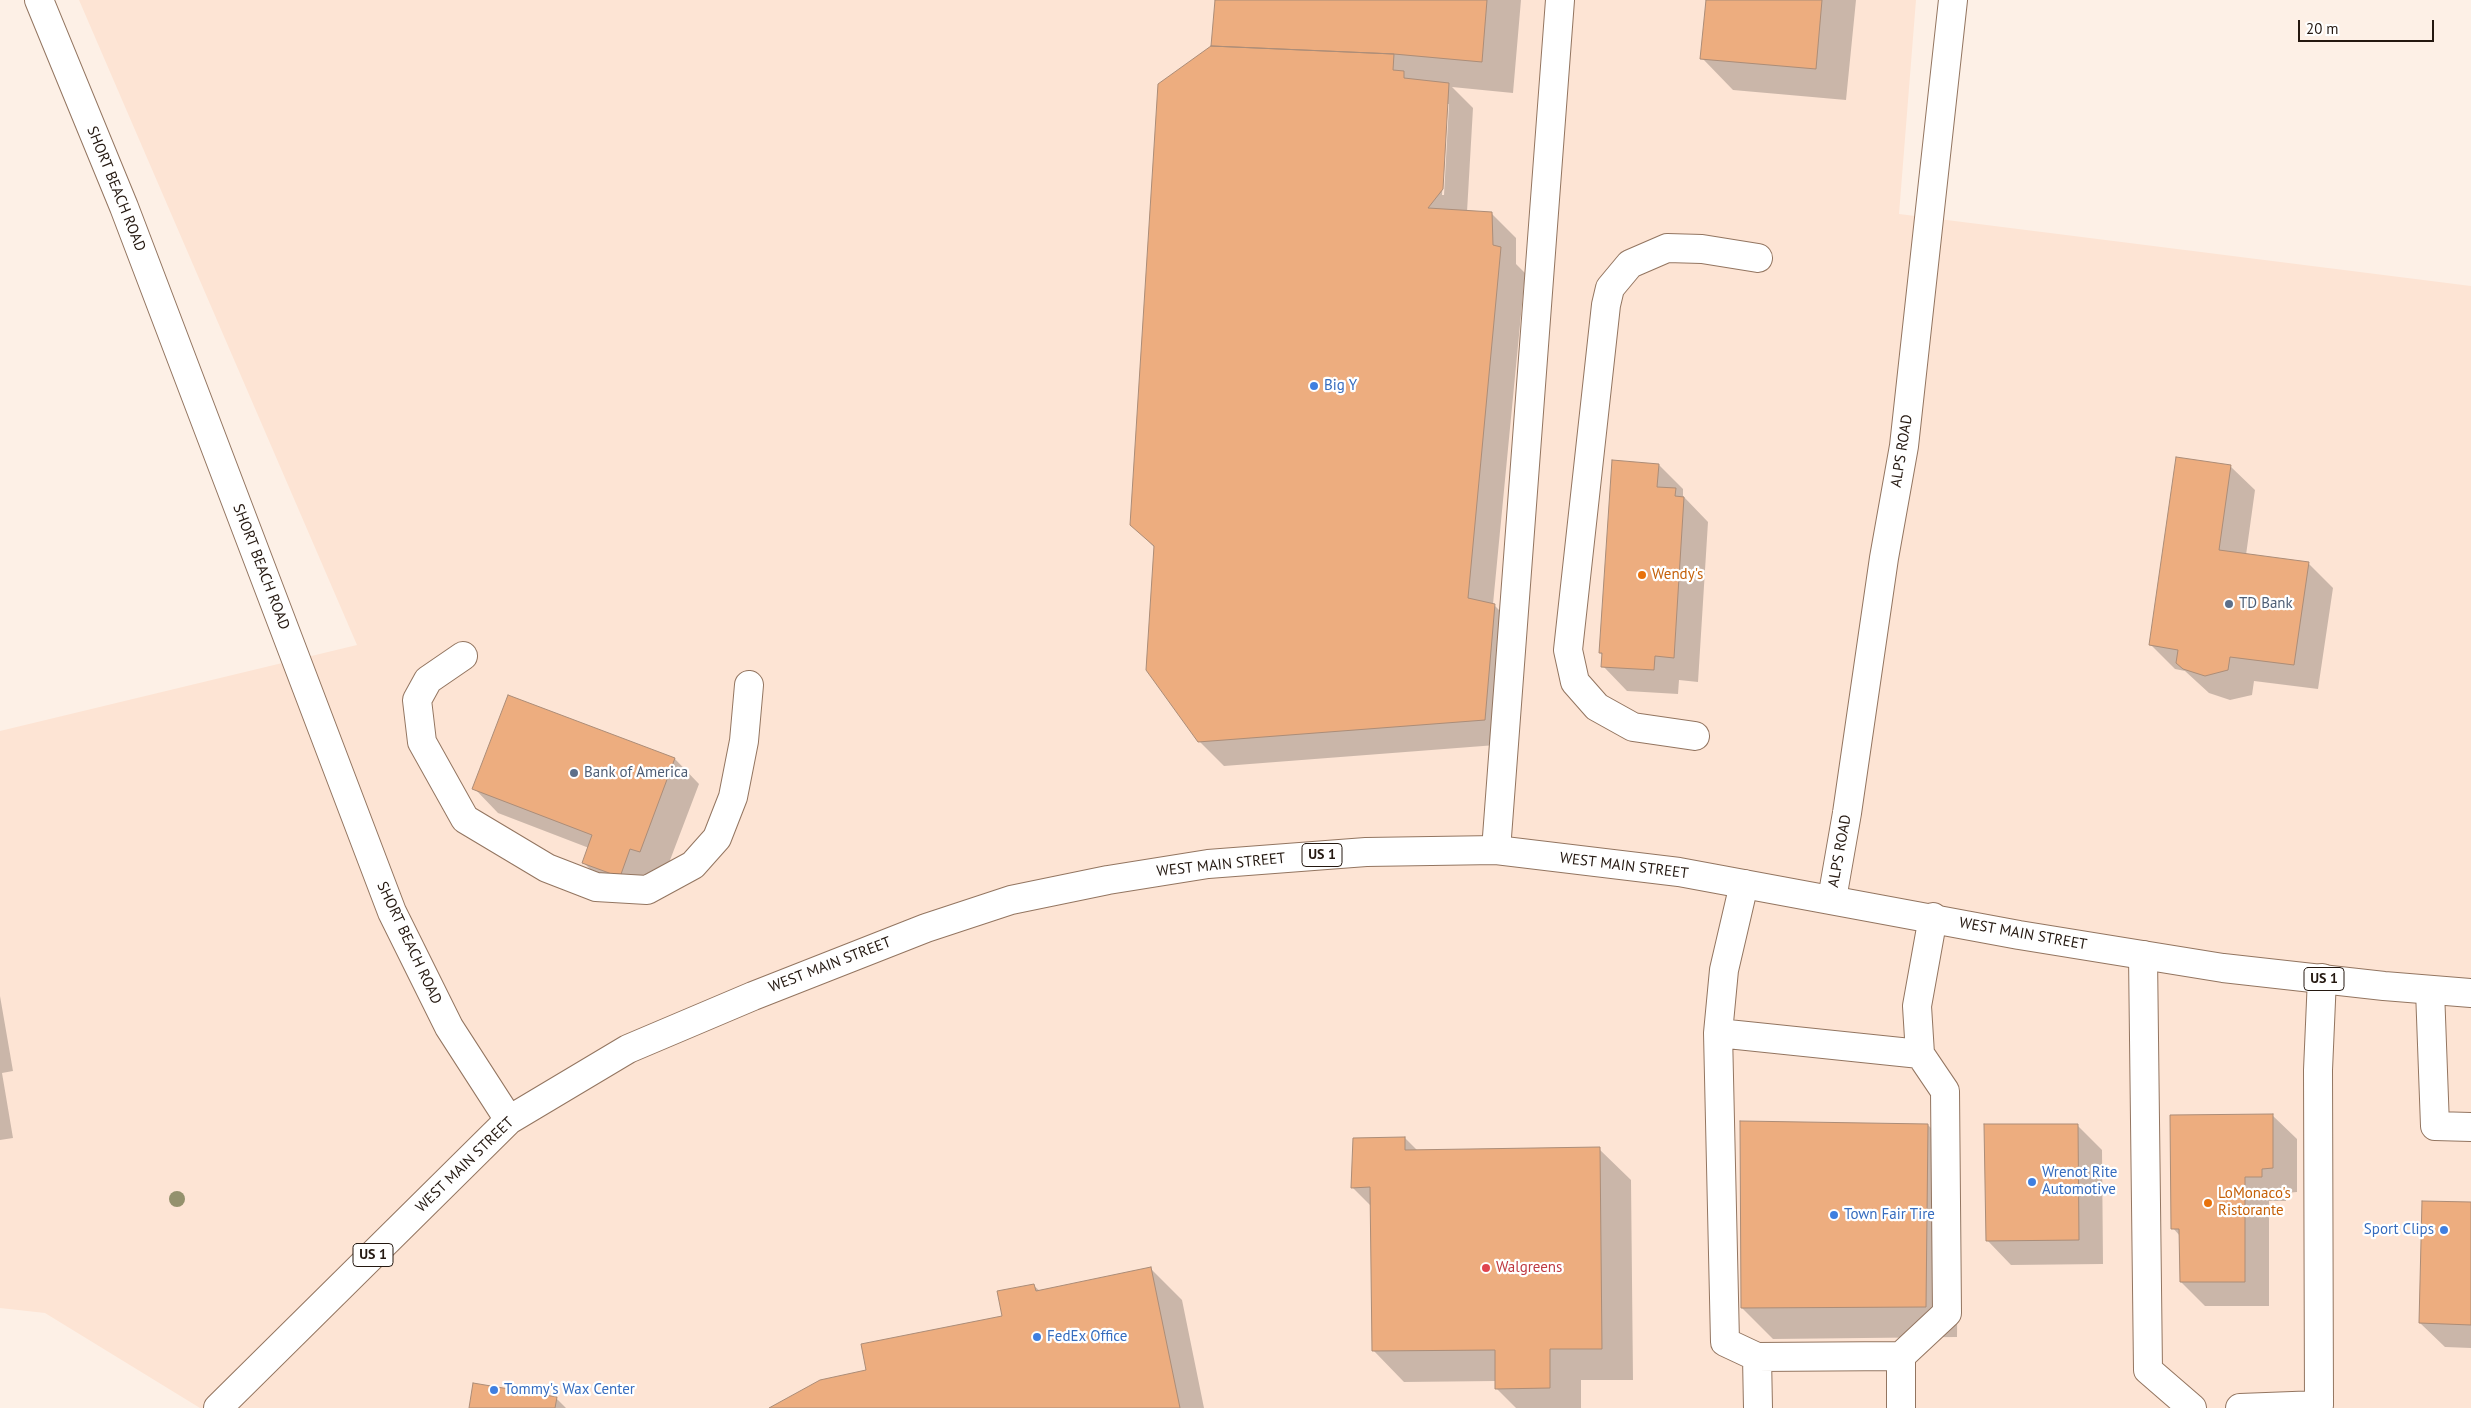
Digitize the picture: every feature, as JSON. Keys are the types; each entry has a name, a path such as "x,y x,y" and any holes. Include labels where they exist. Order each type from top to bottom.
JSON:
{"main road":[{"name":"SHORT BEACH ROAD","path":"39,0 127,215 392,912 449,1027 510,1120"},
{"path":"1496,850 1560,0"},
{"name":"ALPS ROAD","path":"1832,899 1847,813 1884,558 1904,446 1952,0"},
{"path":"1695,736 1633,727 1597,707 1575,682 1568,650 1606,305 1610,288 1630,264 1667,248 1702,249 1758,258"},
{"path":"463,656 428,680 417,700 422,742 465,819 547,868 596,887 647,890 693,866 716,838 733,797 744,741 749,685"},
{"name":"WEST MAIN STREET","path":"218,1408 510,1120 628,1049 753,996 926,928 1011,900 1108,880 1208,864 1366,852 1496,850 1634,865 2223,968 2471,993"},
{"path":"1744,884 1724,970 1718,1033 1725,1342 1757,1357 1901,1356 1947,1313 1945,1091 1920,1054 1917,1006 1933,917"},
{"path":"2143,955 2148,1370 2192,1408"},
{"path":"2240,1408 2319,1405 2318,1070 2322,978"},
{"path":"2430,990 2436,1126 2471,1128"},
{"path":"1718,1033 1920,1054"},
{"path":"1901,1356 1901,1408"},
{"path":"1757,1357 1758,1408"}],"shaded area":[{"path":"79,0 1916,0 1899,214 2471,286 2471,1408 200,1408 45,1313 0,1308 0,731 357,645"}],"building":[{"path":"1215,0 1487,0 1482,62 1394,54 1211,46"},
{"path":"1706,0 1822,0 1816,69 1700,59"},
{"name":"Big Y","path":"1211,46 1394,54 1393,70 1404,71 1404,78 1449,83 1443,189 1428,208 1492,212 1493,245 1501,247 1468,598 1495,604 1485,720 1198,742 1146,670 1154,546 1130,525 1158,84"},
{"name":"TD Bank","path":"2176,457 2231,465 2219,550 2309,562 2294,665 2230,657 2228,670 2205,676 2183,669 2176,663 2178,650 2149,645"},
{"name":"Wendy's","path":"1612,460 1659,464 1657,487 1676,488 1675,496 1684,497 1674,658 1655,656 1654,670 1601,667 1602,653 1599,653"},
{"name":"Bank of America","path":"508,695 675,758 640,852 630,849 620,877 582,863 592,835 472,789"},
{"name":"LoMonaco's Ristorante","path":"2273,1114 2273,1168 2262,1169 2262,1177 2245,1177 2245,1282 2180,1282 2179,1229 2171,1229 2170,1115"},
{"name":"Town Fair Tire","path":"1740,1121 1928,1124 1926,1307 1741,1308"},
{"name":"Wrenot Rite Automotive","path":"1984,1124 2078,1124 2079,1240 1986,1241"},
{"name":"Walgreens","path":"1405,1137 1405,1150 1600,1147 1602,1349 1550,1349 1550,1388 1495,1389 1495,1350 1372,1351 1370,1187 1351,1188 1353,1138"},
{"path":"2422,1201 2471,1202 2471,1325 2419,1323"},
{"path":"1151,1267 1180,1408 769,1408 820,1380 866,1370 861,1344 1002,1316 997,1291 1034,1284 1036,1291"},
{"name":"Tommy's Wax Center","path":"473,1383 557,1397 555,1408 469,1408"}],"place":[{"name":"Big Y","path":"1314,386"},
{"name":"Wendy's","path":"1642,575"},
{"name":"TD Bank","path":"2229,604"},
{"name":"Bank of America","path":"574,773"},
{"name":"Wrenot Rite Automotive","path":"2032,1182"},
{"name":"LoMonaco's Ristorante","path":"2208,1203"},
{"name":"Town Fair Tire","path":"1834,1215"},
{"name":"Sport Clips","path":"2444,1230"},
{"name":"Walgreens","path":"1486,1268"},
{"name":"FedEx Office","path":"1037,1337"},
{"name":"Tommy's Wax Center","path":"494,1390"}]}
